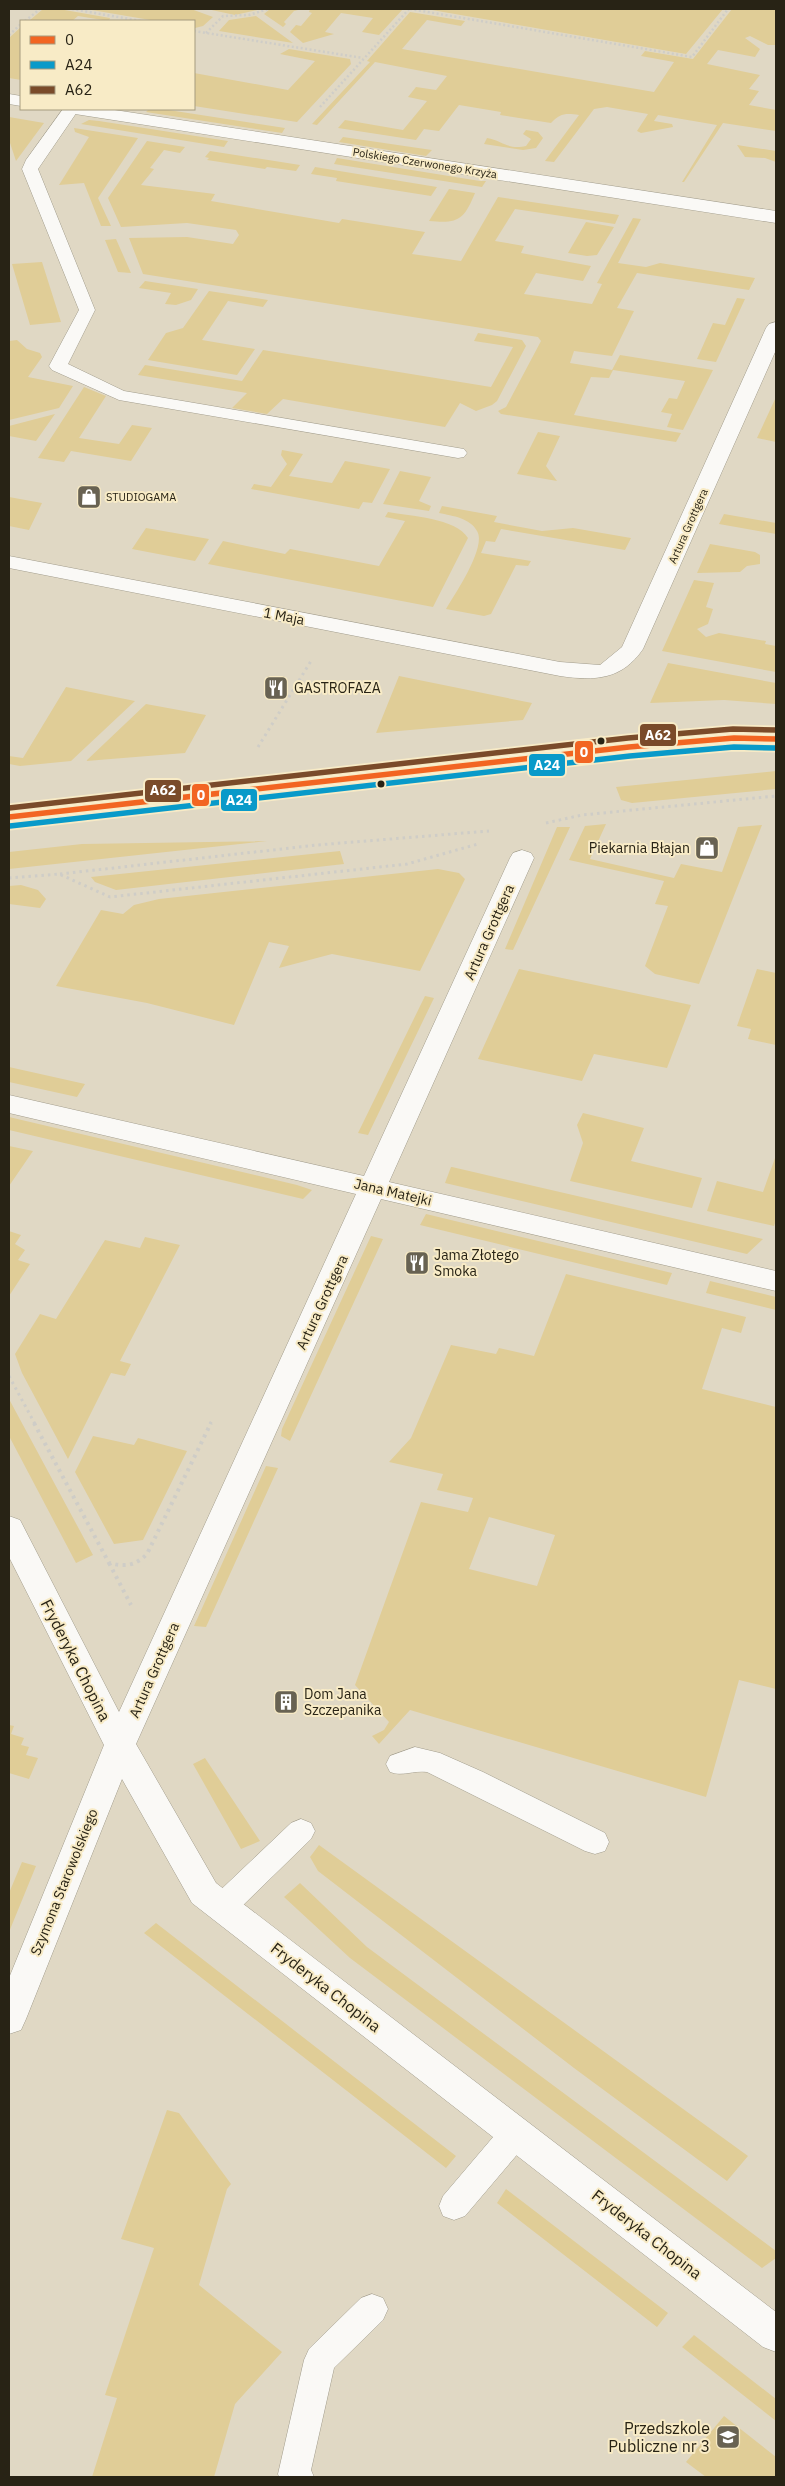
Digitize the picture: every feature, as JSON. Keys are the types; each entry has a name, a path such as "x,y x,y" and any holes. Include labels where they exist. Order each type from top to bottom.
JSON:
{"street":[{"name":"Polskiego Czerwonego Krzyża","path":"81,110 776,217"},
{"name":"Artura Grottgera","path":"560,668 606,672 620,663 632,649 776,328"},
{"name":"1 Maja","path":"9,562 560,668"},
{"path":"9,817 629,747 734,738 776,739"},
{"name":"Artura Grottgera","path":"120,1745 522,858"},
{"name":"Jana Matejki","path":"9,1104 776,1281"},
{"name":"Fryderyka Chopina","path":"9,1528 120,1745 204,1893 776,2334"},
{"name":"Szymona Starowolskiego","path":"9,2019 120,1745"}],"lane":[{"path":"70,110 34,160 30,169 87,310 58,366 119,395 458,453"},
{"path":"400,1764 415,1759 430,1761 473,1780 595,1842"},
{"path":"222,1907 302,1831"},
{"path":"454,2206 516,2133"},
{"path":"298,2477 294,2474 320,2360 372,2309"}],"path":[{"path":"26,20 40,9"},
{"path":"72,9 135,20"},
{"path":"206,33 223,16 249,15 268,9"},
{"path":"410,9 692,57 728,9"},
{"path":"9,35 20,25"},
{"path":"195,31 364,58"},
{"path":"265,751 255,752 311,661"},
{"path":"540,825 582,815 776,796"},
{"path":"9,878 317,845 498,830"},
{"path":"59,874 110,897 408,864 480,843"},
{"path":"9,1376 109,1563 124,1567 137,1565 147,1554 214,1415"}],"shaded area":[{"path":"43,9 59,9 110,18 109,20 103,20 78,16 73,20 30,20"},
{"path":"86,9 191,9 213,17 203,26 195,28 195,20 150,20"},
{"path":"207,9 262,9 235,15"},
{"path":"270,9 302,9 294,11 284,22 286,24 283,27 264,14"},
{"path":"310,9 403,9 379,35 362,32 373,18 341,13 325,32 334,34 303,43 290,32 296,25 301,26 312,13 309,12"},
{"path":"426,9 723,9 686,54"},
{"path":"732,9 776,9 776,45 768,45 750,36 745,38 760,49 755,57 718,50 707,64 760,75 749,89 759,91 749,105 776,110 776,131 723,123 684,182 682,182 717,125 658,115 654,121 672,124 673,127 641,133 637,131 648,114 607,107 594,109 554,162 545,161 579,115 570,114 557,117 551,123 500,115 501,112 459,105 439,131 424,129 416,140 338,128 345,120 403,130 427,101 408,97 416,87 436,90 447,76 375,62 317,125 312,124 370,62 367,61 410,12 465,21 461,26 427,20 402,49 654,92 674,62 641,56 645,51 693,59"},
{"path":"256,16 293,43 219,31 229,20"},
{"path":"20,28 20,80 9,78 9,38"},
{"path":"289,49 350,59 351,64 297,122 195,106 195,73 288,90 315,61 280,54"},
{"path":"148,110 168,110 285,128 282,133 146,112"},
{"path":"9,117 44,123 16,161 9,140"},
{"path":"89,120 228,141 224,147 81,124"},
{"path":"74,128 138,138 98,198 111,226 101,226 84,183 59,185 89,137 75,132"},
{"path":"526,130 538,132 543,138 536,148 523,150 484,144 487,138 510,146 526,146 531,139 523,134"},
{"path":"343,137 432,150 426,156 339,142"},
{"path":"147,141 185,147 180,153 164,150 150,168 154,169 141,185 215,194 211,201 339,223 342,219 425,232 412,254 461,261 498,197 619,215 615,224 515,209 495,241 524,246 521,253 591,266 583,281 536,273 524,294 592,304 602,284 597,283 633,218 641,219 618,263 646,267 660,263 755,278 749,290 637,273 617,308 634,311 612,356 574,351 570,363 612,370 620,355 713,370 683,430 667,427 672,414 661,412 669,398 677,399 685,381 613,370 609,378 591,377 574,415 681,433 676,442 501,414 498,411 506,407 541,341 538,337 143,274 129,238 187,237 233,244 239,235 236,230 187,223 121,227 108,198"},
{"path":"737,145 776,151 776,162 765,158 745,157"},
{"path":"210,151 300,165 296,171 267,167 265,169 207,160 209,158 205,157"},
{"path":"337,158 486,181 482,187 334,164"},
{"path":"315,167 437,187 431,196 336,181 337,178 311,174"},
{"path":"449,189 475,193 467,209 459,218 447,222 429,221"},
{"path":"586,222 614,227 597,255 587,256 568,253"},
{"path":"116,239 131,273 118,272 105,240"},
{"path":"42,262 61,322 30,325 12,264"},
{"path":"145,281 198,289 191,300 176,305 165,304 171,293 139,288"},
{"path":"209,291 268,300 263,307 228,301 202,340 255,349 237,375 148,360 166,333 183,328"},
{"path":"737,298 745,299 716,362 697,359 713,323 725,325"},
{"path":"478,333 522,340 526,346 497,401 476,411 460,403 445,427 283,399 267,414 232,408 247,393 138,375 145,365 242,381 263,350 491,387 513,347 474,341"},
{"path":"17,340 27,349 40,353 42,357 28,377 73,386 59,408 9,420 9,341"},
{"path":"84,387 106,396 79,438 119,444 132,425 152,428 131,461 71,451 64,462 38,458"},
{"path":"776,397 776,442 757,438"},
{"path":"55,414 36,441 9,436 9,426"},
{"path":"538,432 560,436 546,466 557,481 517,474"},
{"path":"282,450 303,454 289,476 332,483 345,461 390,469 372,503 363,502 359,509 251,489 254,484 271,487 287,464 281,455"},
{"path":"400,471 431,477 419,501 431,506 429,511 383,504"},
{"path":"9,497 42,503 29,530 9,526"},
{"path":"442,506 497,516 494,522 542,531 573,528 631,538 625,550 501,529 495,542 486,541 481,553 531,561 528,566 516,565 491,614 484,616 446,609 469,570 478,548 479,538 477,531 466,520 439,513"},
{"path":"388,512 443,522 462,531 468,538 433,607 208,564 223,541 285,554 290,549 379,566 405,521 385,517"},
{"path":"724,514 776,523 776,534 719,524"},
{"path":"146,528 209,539 195,561 132,549"},
{"path":"710,544 755,552 760,555 760,564 747,566 740,572 697,573"},
{"path":"694,580 714,583 706,607 713,609 708,624 697,629 706,637 719,633 766,641 765,644 776,646 776,672 662,651"},
{"path":"668,663 776,683 776,704 724,700 650,703"},
{"path":"399,676 532,703 523,720 376,733"},
{"path":"66,687 135,701 71,761 20,766 9,764 9,756 23,758"},
{"path":"146,704 206,715 185,753 86,761"},
{"path":"776,771 776,789 632,803 621,800 616,787"},
{"path":"606,824 590,859 674,878 681,864 722,872 738,827 762,825 699,984 655,974 645,966 668,906 655,904 664,881 569,860 585,826"},
{"path":"557,827 570,827 513,950 505,949"},
{"path":"267,841 9,869 9,852 82,844"},
{"path":"340,851 344,864 116,890 95,882 91,877"},
{"path":"438,869 459,873 465,879 420,971 332,954 279,968 289,946 269,942 234,1025 147,1003 56,986 101,910 123,914 134,905 159,899"},
{"path":"21,885 38,890 46,899 40,908 9,904 9,886"},
{"path":"519,969 691,1005 667,1068 594,1054 582,1081 478,1059"},
{"path":"757,969 776,973 776,1045 748,1039 751,1029 737,1026"},
{"path":"425,996 434,998 368,1135 358,1133"},
{"path":"9,1067 85,1084 77,1097 9,1082"},
{"path":"583,1113 644,1128 631,1161 702,1178 692,1208 570,1181 583,1143 577,1125"},
{"path":"9,1117 312,1190 303,1199 9,1130"},
{"path":"9,1146 33,1151 9,1186"},
{"path":"775,1158 776,1220 774,1226 707,1211 717,1181 763,1192"},
{"path":"451,1167 763,1239 747,1254 445,1183"},
{"path":"426,1214 672,1273 667,1285 420,1225"},
{"path":"9,1231 21,1235 15,1244 25,1250 18,1260 30,1264 9,1296"},
{"path":"371,1236 383,1239 290,1441 281,1436 282,1429"},
{"path":"145,1237 180,1245 120,1361 131,1364 125,1376 111,1373 68,1459 22,1373 15,1354 40,1314 56,1319 105,1240 140,1248"},
{"path":"566,1274 746,1317 741,1333 722,1328 702,1389 776,1407 776,1689 739,1680 706,1797 410,1710 379,1744 372,1736 384,1730 389,1722 355,1685 421,1502 468,1512 473,1498 437,1490 443,1474 389,1462 411,1438 451,1345 496,1354 499,1348 534,1356","holes":["489,1517 555,1535 537,1586 469,1569"]},
{"path":"710,1281 776,1297 776,1310 706,1293"},
{"path":"9,1399 93,1555 76,1563 9,1436"},
{"path":"93,1436 134,1445 138,1438 187,1451 143,1540 114,1544 75,1472"},
{"path":"266,1466 278,1468 206,1627 194,1626"},
{"path":"9,1725 14,1726 11,1734 24,1738 21,1745 29,1747 26,1755 38,1758 29,1779 9,1773"},
{"path":"205,1758 260,1841 241,1849 193,1764"},
{"path":"319,1845 748,2156 727,2181 574,2068 318,1871 310,1857"},
{"path":"22,1862 36,1866 9,1932 9,1893"},
{"path":"300,1883 367,1947 776,2251 776,2258 762,2268 350,1958 284,1897"},
{"path":"156,1923 456,2156 446,2168 144,1933"},
{"path":"167,2110 179,2113 231,2184 227,2189 199,2285 282,2352 235,2404 214,2477 92,2477 117,2398 105,2395 154,2248 121,2239"},
{"path":"506,2189 668,2313 657,2327 497,2203"},
{"path":"694,2335 776,2399 776,2421 682,2347"},
{"name":"Przedszkole Publiczne nr 3","path":"724,2416 776,2457 776,2477 706,2477 686,2462"}],"transit line":[{"name":"A62","path":"9,808 628,738 733,729 776,730"},
{"name":"0","path":"9,817 629,747 734,738 776,739"},
{"name":"A24","path":"10,826 630,756 734,747 776,748"}],"place":[{"name":"STUDIOGAMA","path":"89,497"},
{"name":"GASTROFAZA","path":"276,688"},
{"name":"Piekarnia Błajan","path":"707,848"},
{"name":"Jama Złotego Smoka","path":"417,1263"},
{"name":"Dom Jana Szczepanika","path":"286,1702"},
{"name":"Przedszkole Publiczne nr 3","path":"728,2437"}]}
